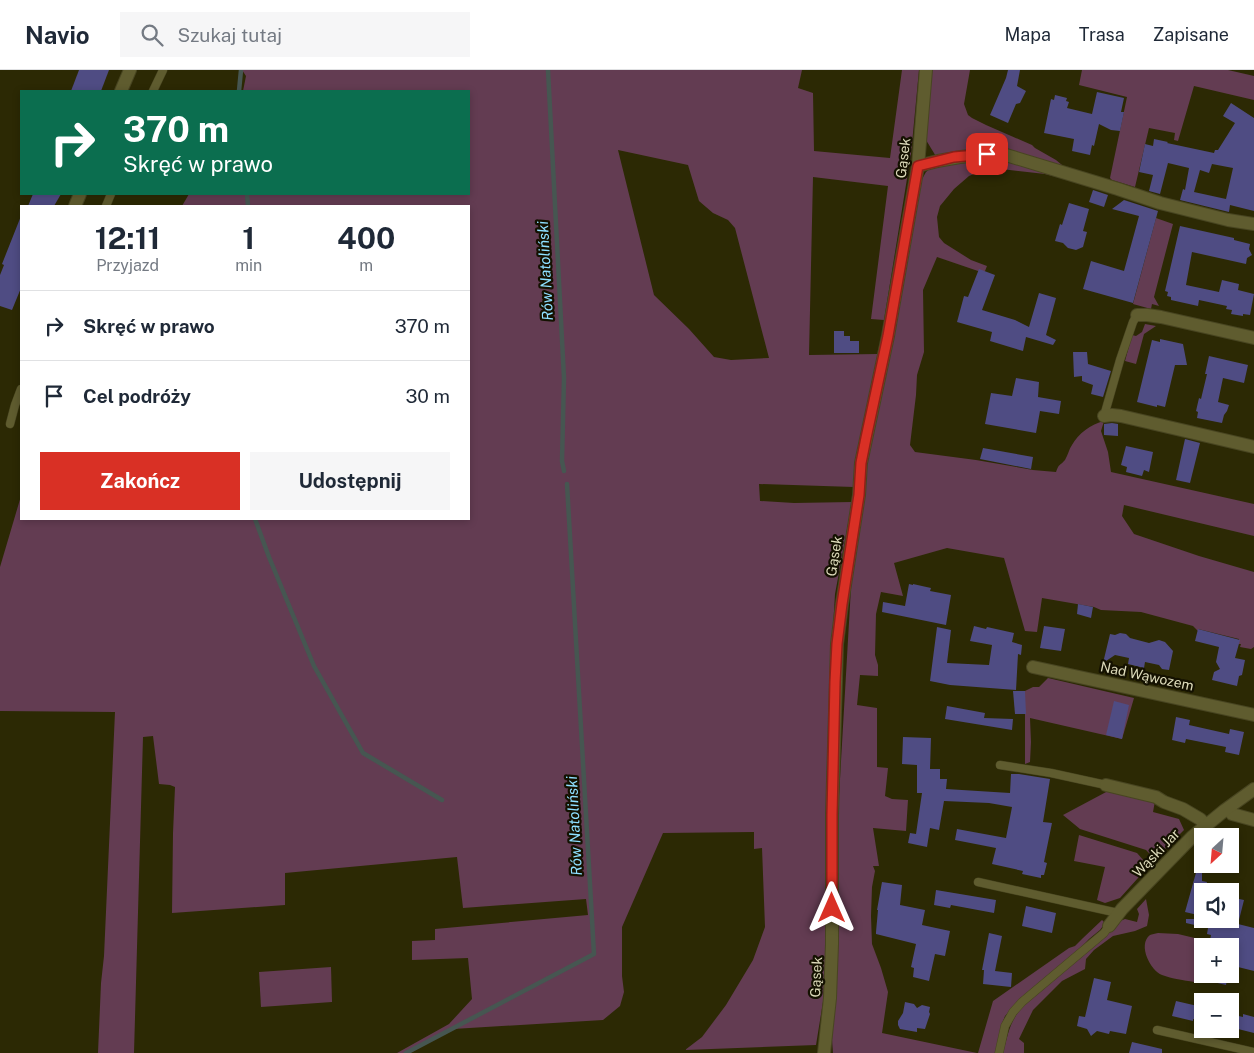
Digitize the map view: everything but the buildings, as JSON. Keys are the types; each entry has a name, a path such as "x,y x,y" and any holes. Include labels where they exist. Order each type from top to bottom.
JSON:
{"street":[{"path":"121,90 130,70"},
{"name":"Gąsek","path":"824,1053 830,998 832,944 837,644 859,495 861,463 888,336 918,166 926,70"},
{"path":"918,166 954,157 987,154 1006,155 1160,203 1228,220 1254,224"},
{"path":"1137,315 1154,316 1254,338"},
{"path":"1104,416 1121,416 1254,447"},
{"name":"Nad Wąwozem","path":"1033,666 1254,715"},
{"path":"1106,785 1156,797 1184,809 1206,825"},
{"name":"Wąski Jar","path":"1109,926 1118,913 1192,837 1254,789"},
{"path":"1232,814 1254,820"}],"lane":[{"path":"153,90 163,70"},
{"path":"1104,416 1120,360 1137,315"},
{"path":"10,424 20,392"},
{"path":"1000,764 1051,772 1106,785"},
{"path":"978,882 1118,913"},
{"path":"999,1053 1005,1026 1013,1012 1022,1002 1104,933 1109,926"},
{"path":"1157,1030 1254,1052"}],"shaded area":[{"path":"242,70 802,70 798,88 813,93 814,151 890,158 902,70 919,70 911,154 884,320 871,319 888,186 813,177 809,355 878,354 854,487 759,484 760,501 794,503 852,502 835,594 830,681 828,928 823,1002 816,1045 685,1050 702,1037 726,1005 753,960 765,927 762,848 754,849 754,832 663,833 622,927 622,976 624,992 620,1006 603,1020 453,1029 410,1053 397,1053 449,1024 472,999 468,958 412,960 412,941 435,940 435,929 588,915 586,899 463,908 457,857 285,873 285,905 172,913 175,787 159,784 153,736 143,737 134,1053 98,1053 115,712 0,711 0,567 20,499 20,520 470,520 470,205 183,205 188,195 470,195 470,90 243,90 246,76","holes":["618,150 688,165 699,201 713,213 728,220 735,228 769,358 731,360 714,357 689,329 654,295"]},
{"path":"930,70 970,70 964,104 968,115 1032,145 1068,170 1020,156 937,158 926,140"},
{"path":"1082,70 1228,70 1254,76 1254,100 1194,86 1178,141 1174,140 1175,133 1149,128 1135,187 1110,178 1127,97 1079,85"},
{"path":"990,156 1065,179 1045,174 993,168 983,170 969,176 954,189 940,206 937,217 939,237 944,243 971,260 987,266 985,271 978,271 937,257 923,290 924,352 917,375 910,445 915,452 1056,472 1078,437 1085,430 1104,421 1101,431 1108,452 1111,472 1254,504 1254,536 1124,505 1122,516 1134,534 1254,572 1254,647 1251,649 1240,647 1239,639 1198,629 1198,631 1193,626 1141,612 1101,610 1094,607 1042,598 1037,632 1025,631 1004,558 947,548 894,563 903,596 881,592 876,614 875,655 878,665 878,676 860,675 857,705 877,708 877,767 888,768 885,796 892,799 908,800 906,831 873,828 879,866 873,866 875,871 872,887 872,944 888,992 882,1033 977,1053 833,1053 839,796 853,553 867,448 921,181 926,172 934,165"},
{"path":"1156,218 1173,224 1154,297 1159,306 1152,304 1151,309 1133,304"},
{"path":"1145,324 1156,326 1144,334 1136,364 1125,361 1132,335 1136,336 1142,332"},
{"path":"1048,678 1134,698 1122,739 1030,718 1030,762 1025,764 1025,691 1033,687 1039,687"},
{"path":"1108,791 1155,801 1153,812 1179,819 1184,830 1155,859 1146,850 1080,829 1063,815"},
{"path":"1079,835 1137,853 1145,862 1147,868 1120,898 1105,903 1097,900 1105,867 1074,861"},
{"path":"1146,899 1149,915 1147,926 1113,936 1094,950 1086,959 1085,969 1062,981 1033,1010 1019,1039 1024,1043 1024,1053 1003,1053 1008,1033 1024,1004 1108,934 1118,922 1125,919 1137,922 1139,914 1137,909"},
{"path":"1102,920 1105,923 1100,930 1021,999 1005,1016 996,1053 978,1053 993,1001 1069,948 1075,946"},
{"path":"1158,933 1178,934 1195,938 1194,982 1158,973 1150,963 1145,951 1146,939 1150,935"},
{"path":"331,967 332,1002 261,1007 259,972"}],"waterway":[{"path":"239,90 241,70"},
{"name":"Rów Natoliński","path":"548,70 564,378 562,461 564,471"},
{"path":"247,195 248,205"},
{"name":"Rów Natoliński","path":"406,1053 594,954 567,484"},
{"path":"255,520 314,666 363,753 442,800"}],"route":[{"path":"832,908 832,815 837,644 859,495 861,463 888,336 918,166 954,157 987,154"}]}
